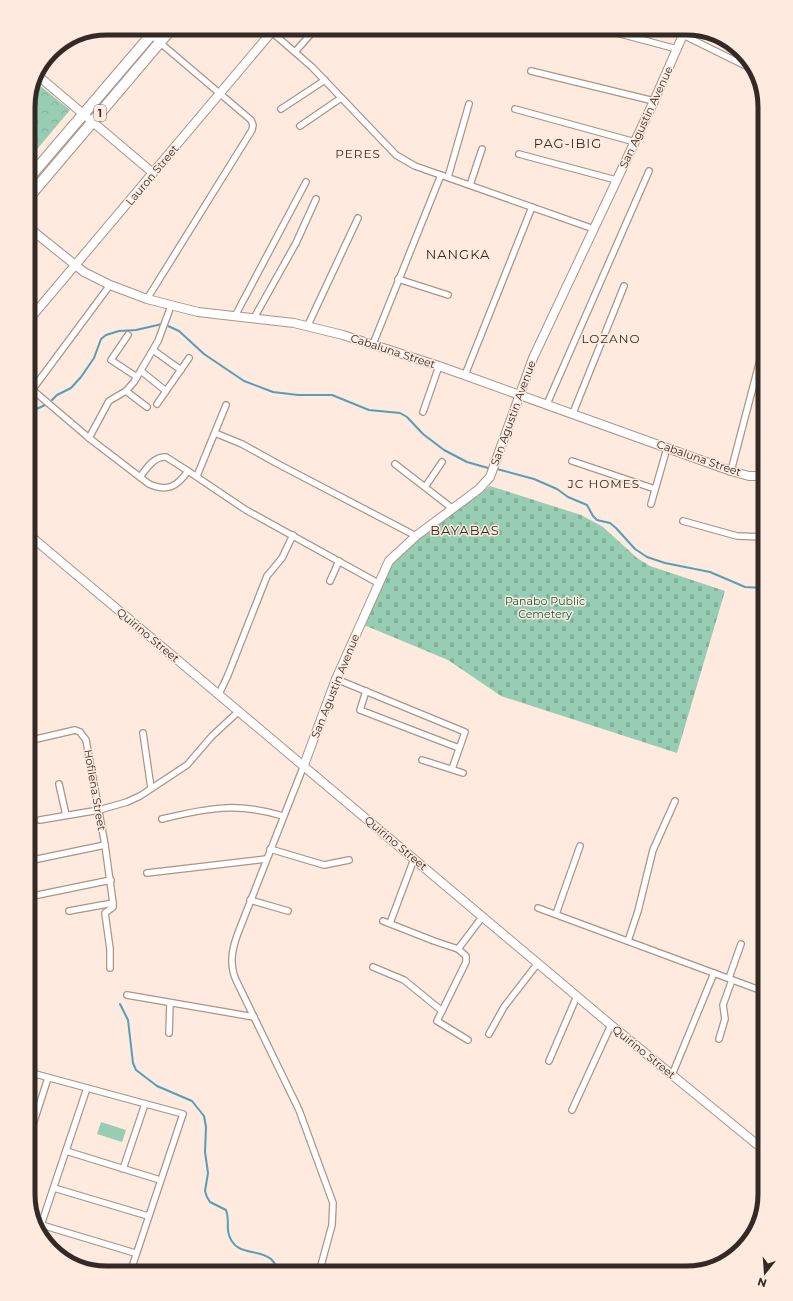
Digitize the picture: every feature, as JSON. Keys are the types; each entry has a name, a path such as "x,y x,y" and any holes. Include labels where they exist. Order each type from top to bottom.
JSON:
{"highway":[{"name":"1","path":"35,171 151,35"},
{"name":"1","path":"35,190 166,35"},
{"path":"35,177 44,180"}],"street":[{"path":"147,299 252,127 251,120 160,42 156,35"},
{"name":"Lauron Street","path":"35,314 220,94 267,35"},
{"path":"278,35 325,80 396,156 415,166 594,229"},
{"path":"296,52 310,35"},
{"path":"630,35 677,49"},
{"name":"San Agustin Avenue","path":"304,765 336,679 378,583 392,556 484,485 490,477 519,394 548,325 635,142 683,35"},
{"path":"690,35 744,64"},
{"path":"531,71 654,101"},
{"path":"41,78 153,173"},
{"path":"281,109 325,80"},
{"path":"300,126 341,98"},
{"path":"448,177 469,104"},
{"path":"515,109 635,142"},
{"path":"470,185 482,149"},
{"path":"519,154 616,180"},
{"path":"547,404 649,171"},
{"path":"373,344 441,175"},
{"path":"235,316 306,182"},
{"path":"254,318 296,243 316,199"},
{"path":"465,376 532,207"},
{"path":"308,325 358,218"},
{"name":"Cabaluna Street","path":"35,233 75,266 110,285 147,299 198,312 308,325 373,344 439,366 731,471 749,476 758,476"},
{"path":"398,279 448,294"},
{"path":"35,382 110,285"},
{"path":"573,413 624,286"},
{"path":"89,438 109,401 126,392 141,372 162,334 171,306"},
{"path":"128,335 111,360 137,377"},
{"path":"153,350 181,370"},
{"path":"157,404 189,358"},
{"path":"423,412 439,366"},
{"path":"731,471 758,368"},
{"path":"141,372 166,391"},
{"path":"35,392 89,438 153,486 168,488 180,481 188,471"},
{"path":"126,392 147,408"},
{"path":"197,476 226,405"},
{"path":"215,433 242,444 416,536"},
{"path":"651,504 667,448"},
{"path":"140,477 154,461 162,457 197,476 246,510 378,583"},
{"path":"572,461 655,489"},
{"path":"425,487 442,462"},
{"path":"395,464 453,509"},
{"path":"683,521 737,536 758,537"},
{"path":"219,694 228,676 267,576 282,558 293,535"},
{"name":"Quirino Street","path":"35,541 304,765 611,1025 758,1145"},
{"path":"330,581 339,561"},
{"path":"336,679 465,732 452,769"},
{"path":"366,691 360,710 459,748"},
{"path":"40,820 99,810 127,802 187,765 212,736 239,711"},
{"name":"Hofileña Street","path":"35,739 70,730 80,732 84,735 99,810 111,880 113,903"},
{"path":"143,733 151,788"},
{"path":"422,760 463,773"},
{"path":"304,765 250,900 235,942 232,966 236,980 299,1110 333,1203 332,1225 321,1266"},
{"path":"59,784 66,815"},
{"path":"628,941 638,911 653,850 675,801"},
{"path":"162,819 198,810 237,807 283,816"},
{"path":"35,860 105,845"},
{"path":"556,914 580,846"},
{"path":"270,849 324,865 349,860"},
{"path":"390,923 414,858"},
{"path":"147,873 266,859"},
{"path":"35,896 111,880"},
{"path":"250,900 288,911"},
{"path":"69,911 113,903"},
{"path":"110,968 110,949 105,913 112,907 113,903"},
{"path":"538,908 758,989"},
{"path":"458,949 483,916"},
{"path":"383,921 458,949 466,956 466,962 436,1021 468,1040"},
{"path":"719,1039 725,1019 723,1005 741,944"},
{"path":"489,1034 504,1008 538,963"},
{"path":"372,967 404,980 442,1011"},
{"path":"672,1075 714,973"},
{"path":"127,995 254,1016"},
{"path":"549,1061 577,996"},
{"path":"169,1033 170,1003"},
{"path":"572,1110 611,1025"},
{"path":"35,1074 183,1114 132,1266"},
{"path":"35,1118 48,1078"},
{"path":"40,1220 54,1188 87,1088"},
{"path":"123,1169 145,1104"},
{"path":"66,1151 160,1180"},
{"path":"54,1188 148,1216"},
{"path":"42,1225 135,1253"}],"green space":[{"path":"39,85 70,110 35,152 35,103"},
{"name":"Panabo Public Cemetery","path":"490,486 581,515 603,527 637,558 650,566 725,591 677,753 501,696 448,660 364,625 390,567 407,548"},
{"path":"101,1122 126,1130 122,1142 97,1134"}],"waterway":[{"path":"52,400 57,395 71,388 81,377 94,358 101,339 106,335 119,331 136,330 162,324"},
{"path":"168,326 179,331 204,354 244,381 273,392 298,395 332,395 369,410 400,413 407,417 423,434 444,450 467,462 488,468"},
{"path":"35,410 45,405"},
{"path":"497,469 534,479 587,505 597,520 610,523 635,549 647,557 665,563 710,572 745,587 758,588"},
{"path":"120,1004 128,1020 133,1063 136,1070 157,1086 192,1101 204,1116 206,1127 205,1152 208,1173 205,1191 210,1202 226,1210 228,1217 228,1232 232,1242 242,1249 266,1256 271,1259 276,1266"}],"district":[{"name":"PAG-IBIG","path":"568,143"},
{"name":"PERES","path":"358,154"},
{"name":"NANGKA","path":"458,254"},
{"name":"LOZANO","path":"611,339"},
{"name":"JC HOMES","path":"604,484"},
{"name":"BAYABAS","path":"465,530"}]}
